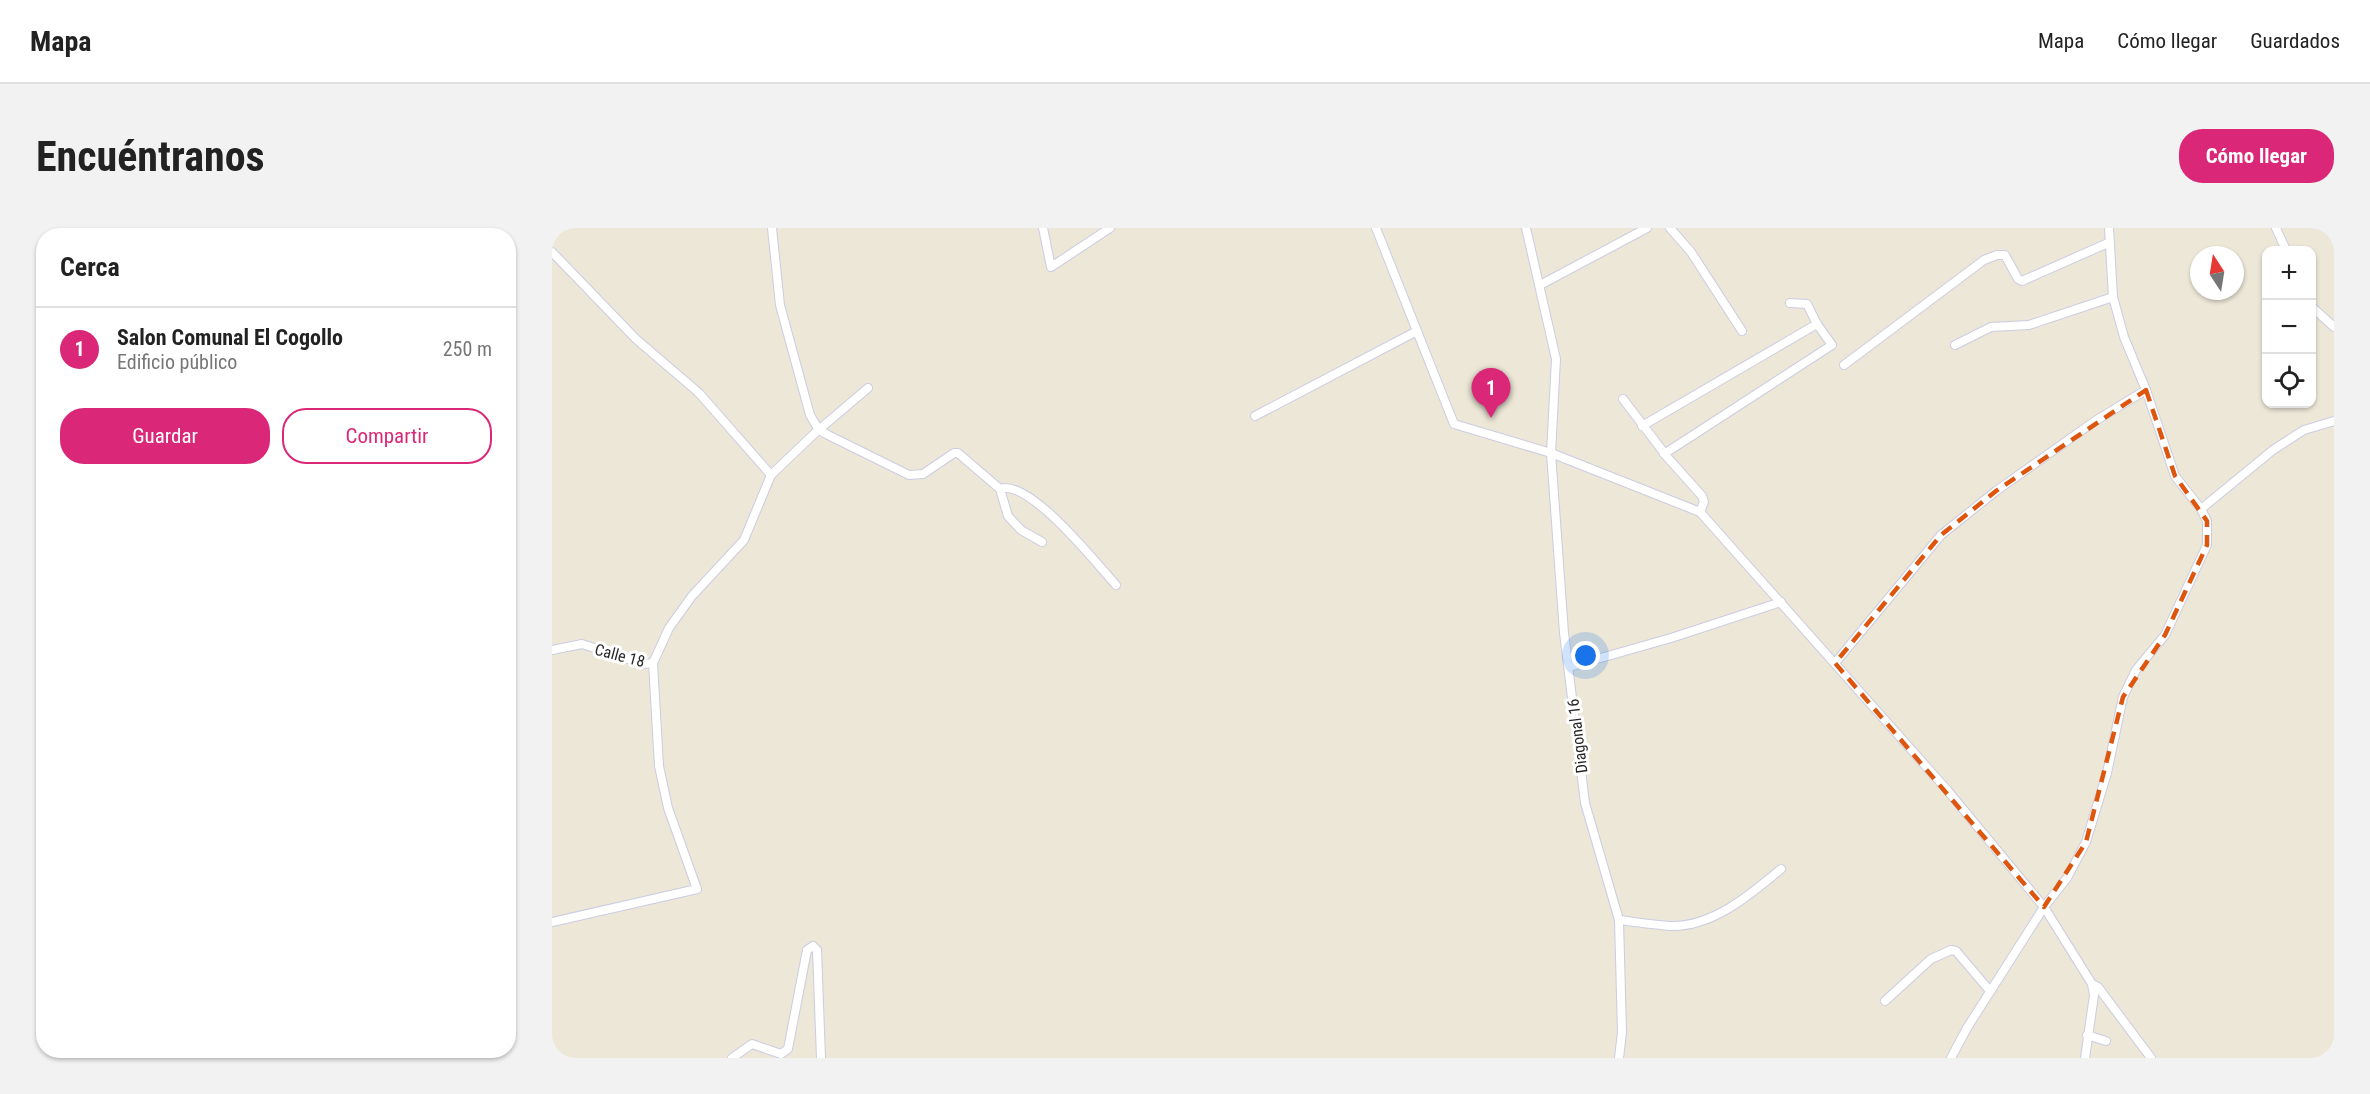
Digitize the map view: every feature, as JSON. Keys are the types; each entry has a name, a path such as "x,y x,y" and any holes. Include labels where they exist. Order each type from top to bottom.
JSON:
{"street":[{"path":"771,228 780,305 805,404 819,430 909,475 924,474 958,453 1000,489 1008,516 1021,531 1042,542"},
{"path":"1043,228 1052,267 1110,228"},
{"path":"1376,228 1454,424 1551,453 1700,512 1948,791 2044,908 2092,984 2093,1003 2086,1035 2085,1058"},
{"name":"Diagonal 16","path":"1526,228 1556,359 1551,453 1569,667 1585,803 1619,920 1622,1032 1619,1058"},
{"path":"1540,285 1647,228"},
{"path":"1670,228 1691,252 1742,330"},
{"path":"1951,1058 1990,991 2044,908 2067,878 2086,842 2106,773 2123,697 2136,670 2164,635 2207,545 2207,520 2201,508 2175,476 2146,390 2124,337 2113,297 2108,243 2109,228"},
{"path":"2276,228 2284,246"},
{"path":"1844,365 1984,260 1997,255 2005,255 2018,279 2022,281 2108,243"},
{"path":"552,252 636,339 699,393 771,475"},
{"path":"1955,345 1991,327 2029,324 2113,297"},
{"path":"1664,453 1832,345 1817,324 1807,304 1790,303"},
{"path":"2316,311 2334,327"},
{"path":"1642,426 1817,324"},
{"path":"1255,416 1417,331"},
{"path":"552,922 697,889 668,808 659,766 652,663 657,660 669,628 692,596 744,540 771,475 868,388"},
{"path":"1835,663 1941,535 2095,421 2146,390"},
{"path":"1623,399 1642,426 1702,496 1704,502 1700,512"},
{"path":"2201,508 2273,450 2304,430 2334,421"},
{"path":"1000,489 1010,488 1031,497 1116,585"},
{"path":"1569,667 1671,638 1781,602"},
{"name":"Calle 18","path":"552,650 582,644 643,664 652,663"},
{"path":"1619,920 1673,926 1702,919 1742,902 1781,869"},
{"path":"732,1058 752,1044 781,1054 788,1049 807,950 813,946 817,950 820,1058"},
{"path":"1885,1001 1931,959 1951,950 1956,951 1990,991"},
{"path":"2092,984 2098,987 2151,1058"},
{"path":"2086,1035 2106,1041"}],"highlighted area":[{"path":"2146,390 2175,476 2207,521 2207,545 2165,635 2123,697 2086,842 2044,907 1835,663 1941,535 1996,491"}],"place":[{"name":"Salon Comunal El Cogollo","path":"1491,418"}]}
